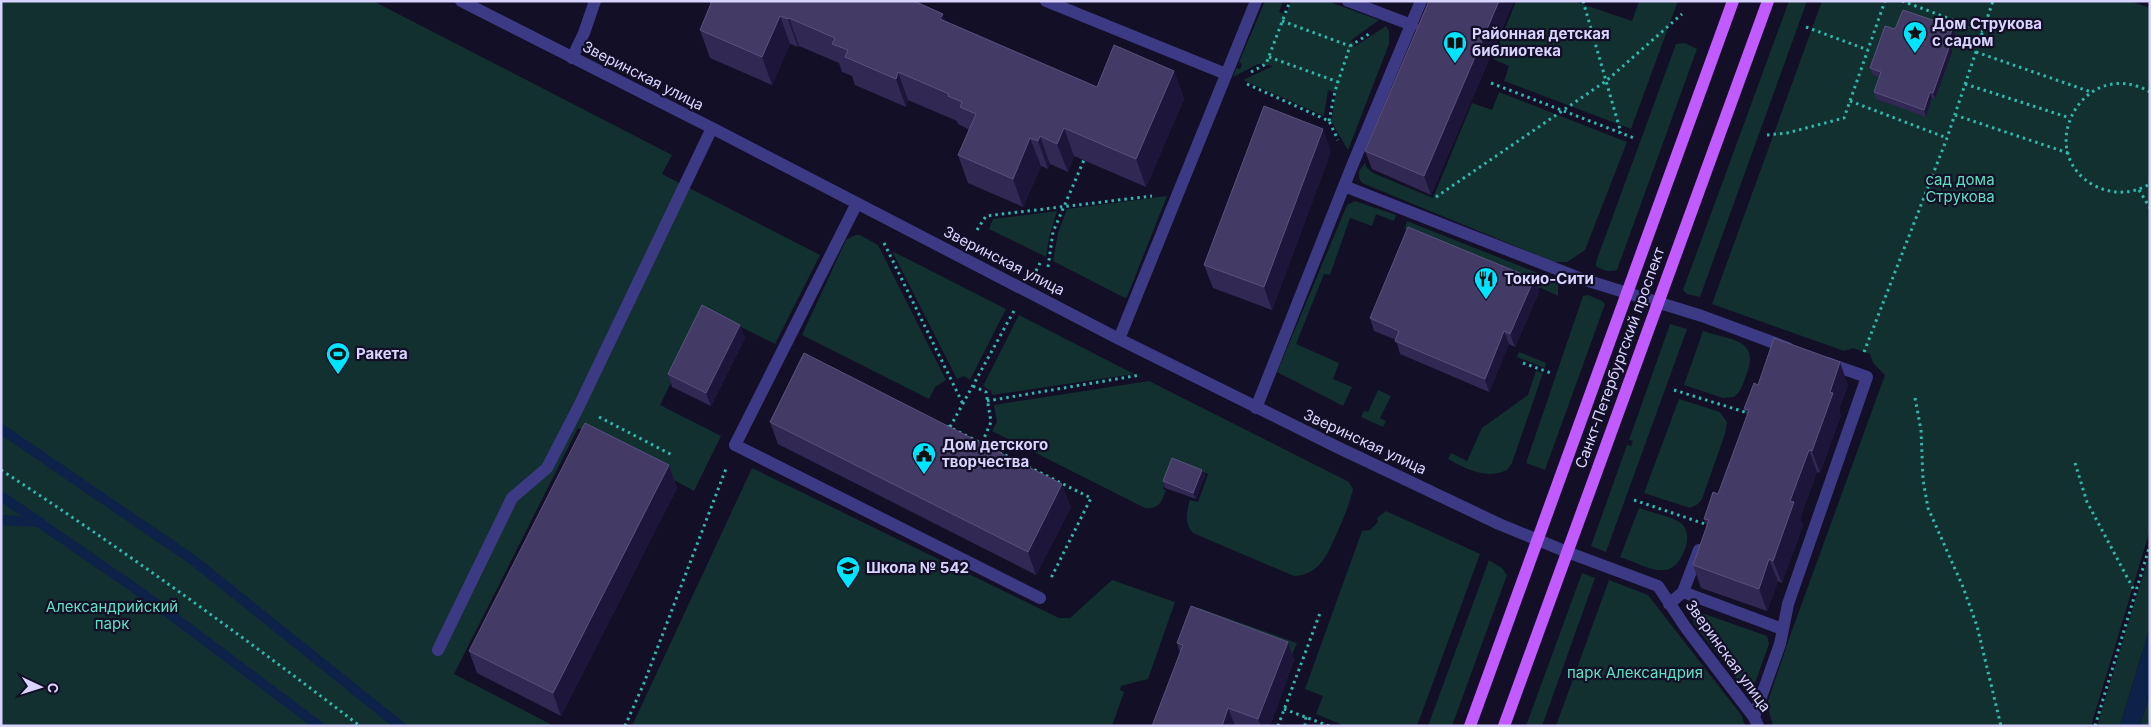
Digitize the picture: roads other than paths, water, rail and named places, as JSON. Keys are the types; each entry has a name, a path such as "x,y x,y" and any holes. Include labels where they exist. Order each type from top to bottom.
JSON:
{"main road":[{"name":"Санкт-Петербургский проспект","path":"1470,726 1733,1"},
{"name":"Санкт-Петербургский проспект","path":"1504,726 1768,1"}],"street":[{"name":"Зверинская улица","path":"461,1 1256,408 1536,540 1658,586 1669,604 1756,721"},
{"path":"572,58 584,33 595,1"},
{"path":"1046,1 1232,77"},
{"path":"1119,339 1232,77 1256,1"},
{"path":"1348,1 1412,25"},
{"path":"1256,408 1352,166 1421,1"},
{"path":"438,650 512,498 547,468 579,406 712,128"},
{"path":"1344,186 1582,279 1702,316 1772,348 1806,355 1867,377 1788,604 1780,644 1756,721"},
{"path":"857,203 736,445 1040,598"},
{"path":"1669,604 1683,592 1708,525"},
{"path":"1683,592 1782,629"}],"water":[{"path":"2150,626 2150,693 2140,726 2120,726"}],"waterway":[{"path":"1,429 193,560 400,726"},
{"path":"1,496 143,594 319,726"},
{"path":"1,520 40,522"}],"place":[{"name":"Дом Струкова с садом","path":"1915,54"},
{"name":"Районная детская библиотека","path":"1455,64"},
{"name":"Токио-Сити","path":"1486,300"},
{"name":"Ракета","path":"338,375"},
{"name":"Дом детского творчества","path":"924,475"},
{"name":"Школа № 542","path":"848,589"}],"park label":[{"name":"сад дома Струкова","path":"1960,188"},
{"name":"Александрийский парк","path":"112,616"},
{"name":"парк Александрия","path":"1635,673"}]}
